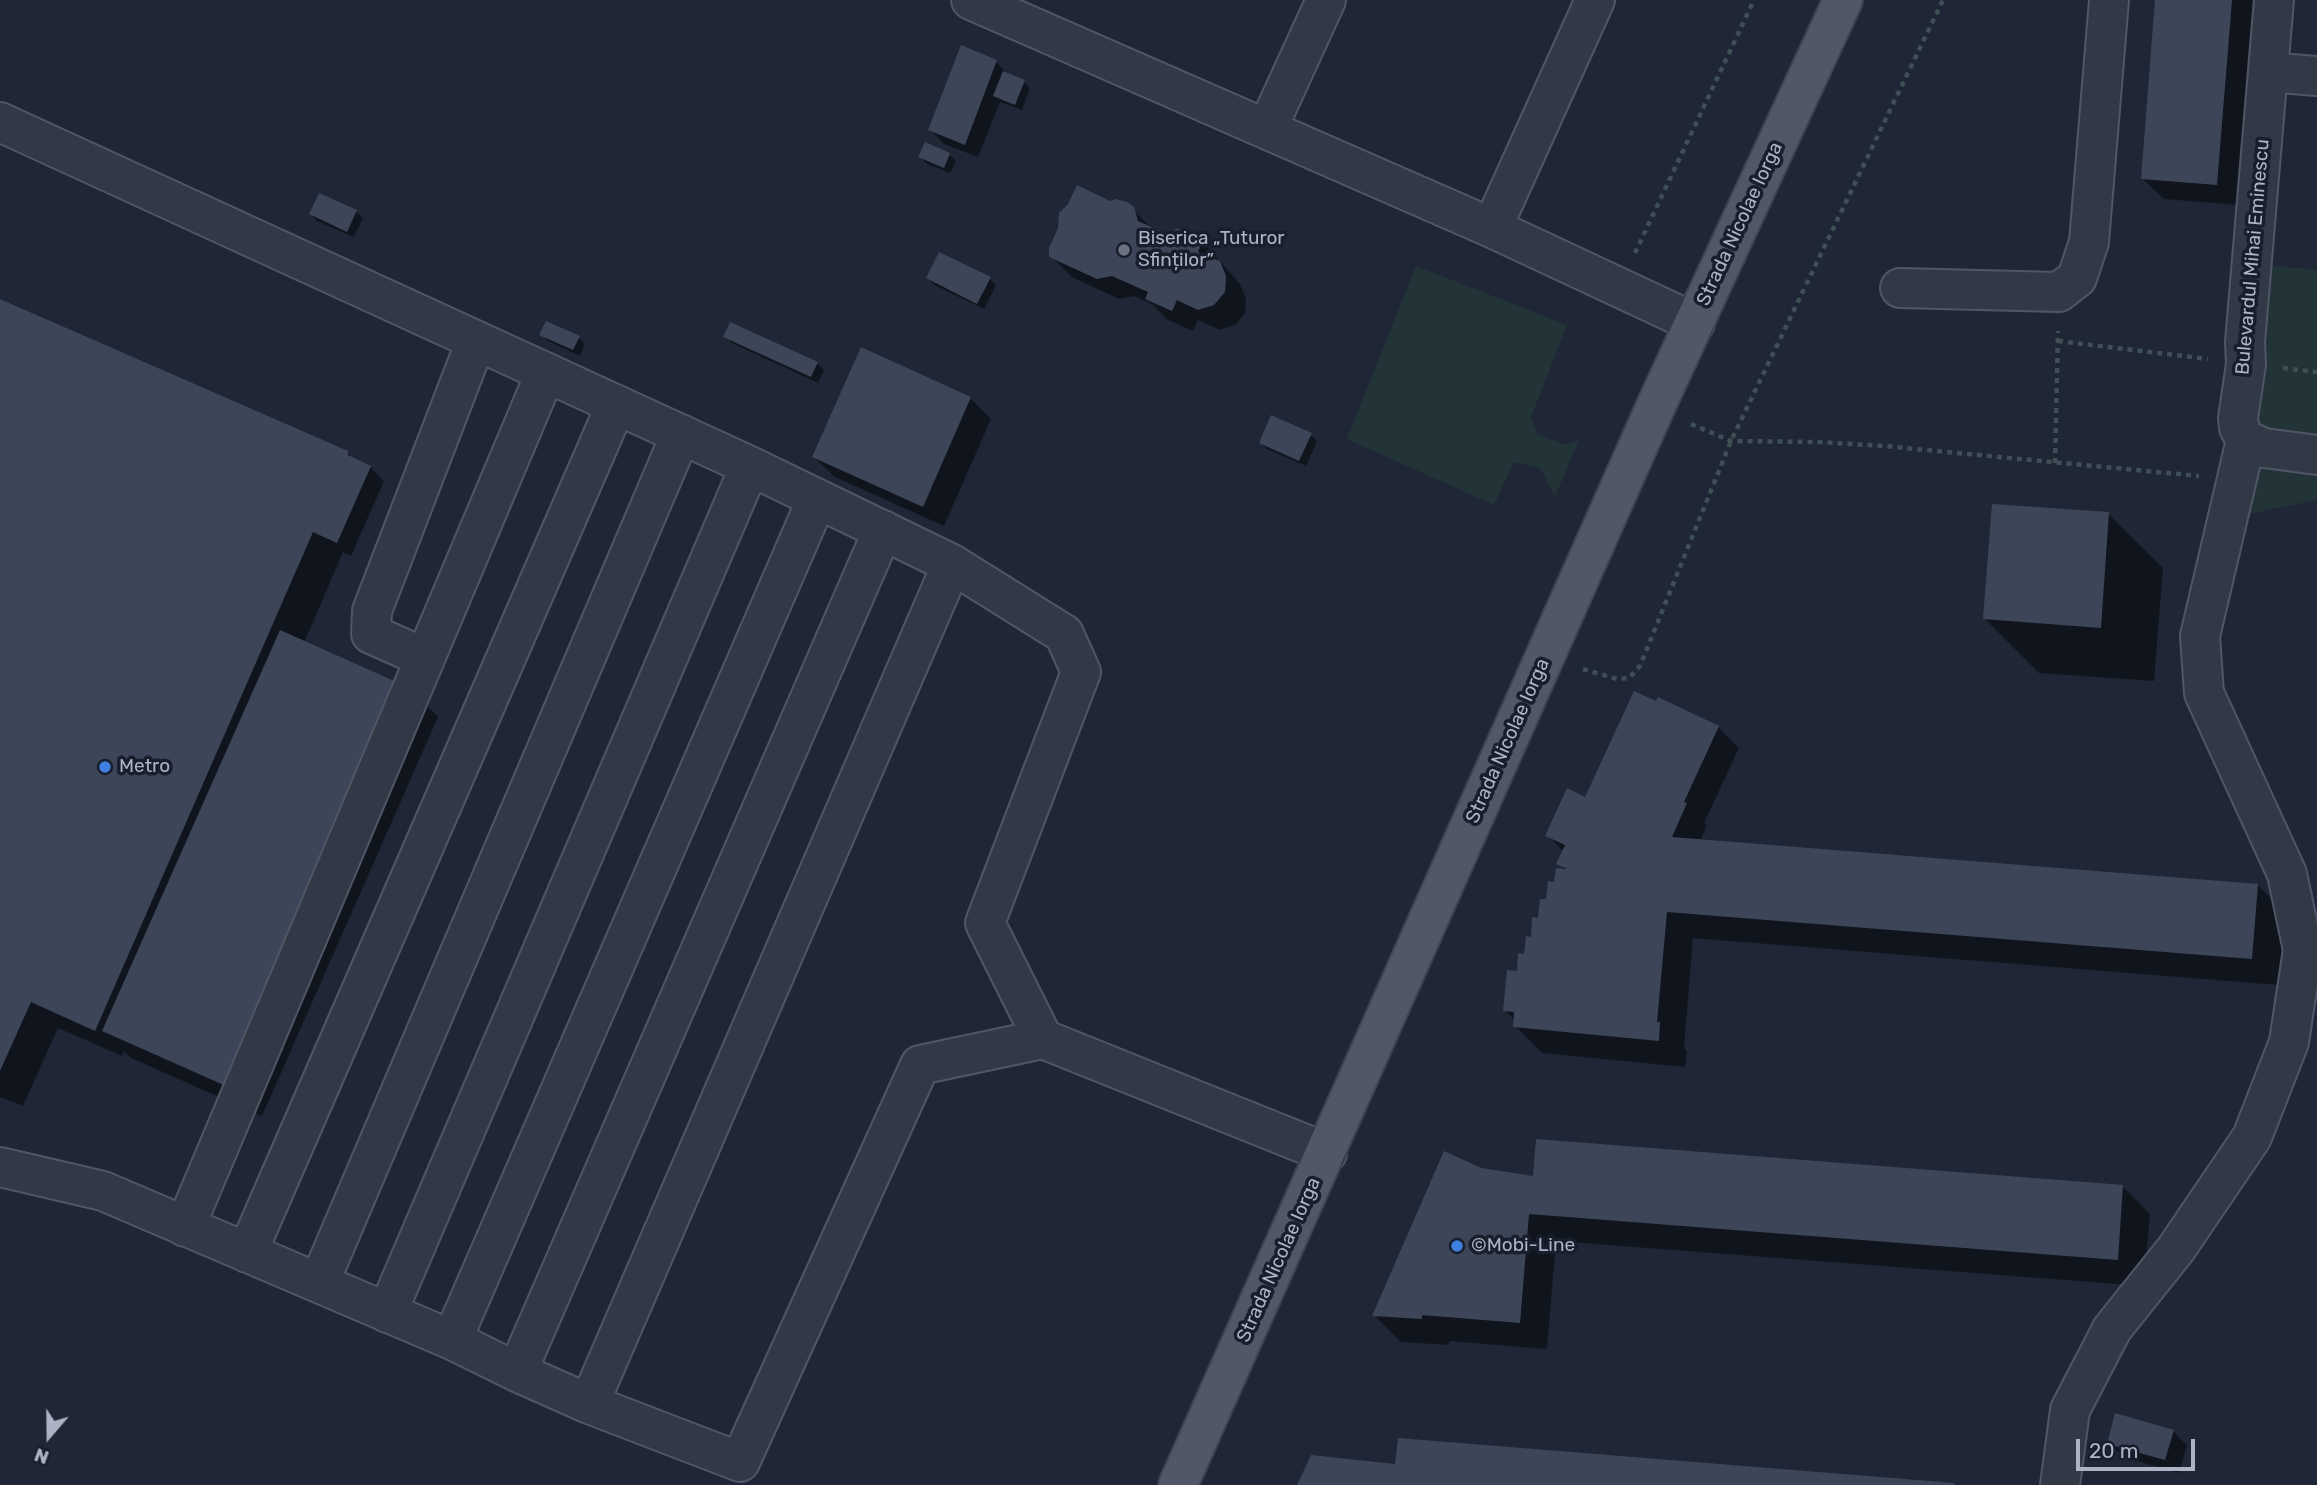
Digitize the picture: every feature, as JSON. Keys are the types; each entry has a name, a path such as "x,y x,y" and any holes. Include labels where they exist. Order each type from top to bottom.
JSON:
{"main road":[{"name":"Strada Nicolae Iorga","path":"1178,1485 1655,408 1843,0"}],"street":[{"path":"1267,129 1326,0"},
{"path":"1492,228 1595,0"},
{"path":"1900,288 2059,292 2077,278 2089,242 2109,0"},
{"name":"Bulevardul Mihai Eminescu","path":"2246,440 2239,428 2238,418 2246,364 2245,342 2274,0"},
{"path":"986,3 1492,228 1695,323"},
{"path":"2268,72 2317,76"},
{"path":"0,122 750,466 952,564 1064,634 1080,672 985,923 1043,1040"},
{"path":"425,658 371,634 372,611 476,341"},
{"path":"185,1227 546,372"},
{"path":"247,1253 615,405"},
{"path":"319,1283 681,434"},
{"path":"2060,1485 2070,1410 2112,1329 2176,1249 2252,1137 2290,1042 2303,950 2287,874 2204,693 2200,636 2246,440 2264,448 2317,454"},
{"path":"387,1312 750,466"},
{"path":"452,1340 817,499"},
{"path":"517,1372 883,530"},
{"path":"589,1404 952,564"},
{"path":"0,1167 103,1191 452,1340 589,1404 740,1462 920,1065 1043,1040 1327,1153"}],"path":[{"path":"1618,288 1754,0"},
{"path":"1545,658 1617,679 1629,678 1640,666 1731,441 1943,0"},
{"path":"2055,463 2059,292"},
{"path":"2058,341 2317,372"},
{"path":"1655,408 1731,441 1818,442 2237,480"}],"shaded area":[{"path":"2263,265 2317,270 2317,500 2249,514"},
{"path":"1416,266 1567,325 1531,417 1537,434 1565,445 1579,440 1555,496 1540,468 1514,462 1494,505 1347,439"}],"building":[{"path":"2155,0 2232,0 2217,185 2141,179"},
{"path":"961,45 997,60 965,145 928,130"},
{"path":"1003,71 1025,80 1015,105 993,96"},
{"path":"925,142 950,153 944,168 918,157"},
{"name":"Biserica „Tuturor Sfinților”","path":"1077,185 1110,201 1116,199 1127,202 1134,207 1138,221 1172,236 1176,228 1203,240 1198,252 1220,261 1226,276 1225,292 1214,305 1198,310 1177,300 1172,311 1145,299 1148,292 1112,276 1097,279 1049,257 1049,248 1058,228 1059,213 1068,204"},
{"path":"319,193 357,210 347,232 309,214"},
{"path":"939,252 991,277 977,304 926,278"},
{"name":"Metro","path":"0,299 348,451 348,455 371,466 337,543 313,532 95,1031 31,1002 0,1071"},
{"path":"546,321 580,336 573,350 539,335"},
{"path":"730,322 818,362 811,377 723,337"},
{"path":"861,347 971,397 923,507 812,457"},
{"path":"1271,415 1312,433 1299,461 1259,443"},
{"path":"1992,504 2109,512 2101,628 1983,619"},
{"path":"280,630 412,689 235,1090 102,1031"},
{"path":"1634,691 1656,701 1658,697 1719,726 1684,802 1687,803 1672,837 2258,884 2252,959 1667,912 1657,1022 1660,1022 1659,1041 1513,1027 1514,1012 1503,1011 1507,970 1517,971 1518,953 1524,954 1526,936 1531,937 1532,917 1538,918 1540,899 1546,899 1548,881 1554,882 1556,868 1567,869 1556,864 1565,845 1545,836 1567,788 1585,797"},
{"path":"1536,1139 2123,1185 2118,1260 1529,1214 1520,1323 1422,1315 1422,1319 1372,1316 1444,1151 1481,1168 1533,1176"},
{"path":"2115,1413 2174,1430 2165,1460 2107,1444"},
{"path":"1398,1438 1954,1485 1297,1485 1311,1455 1395,1464"}],"place":[{"name":"Biserica „Tuturor Sfinților”","path":"1124,250"},
{"name":"Metro","path":"105,767"},
{"name":"©Mobi-Line","path":"1457,1246"}]}
